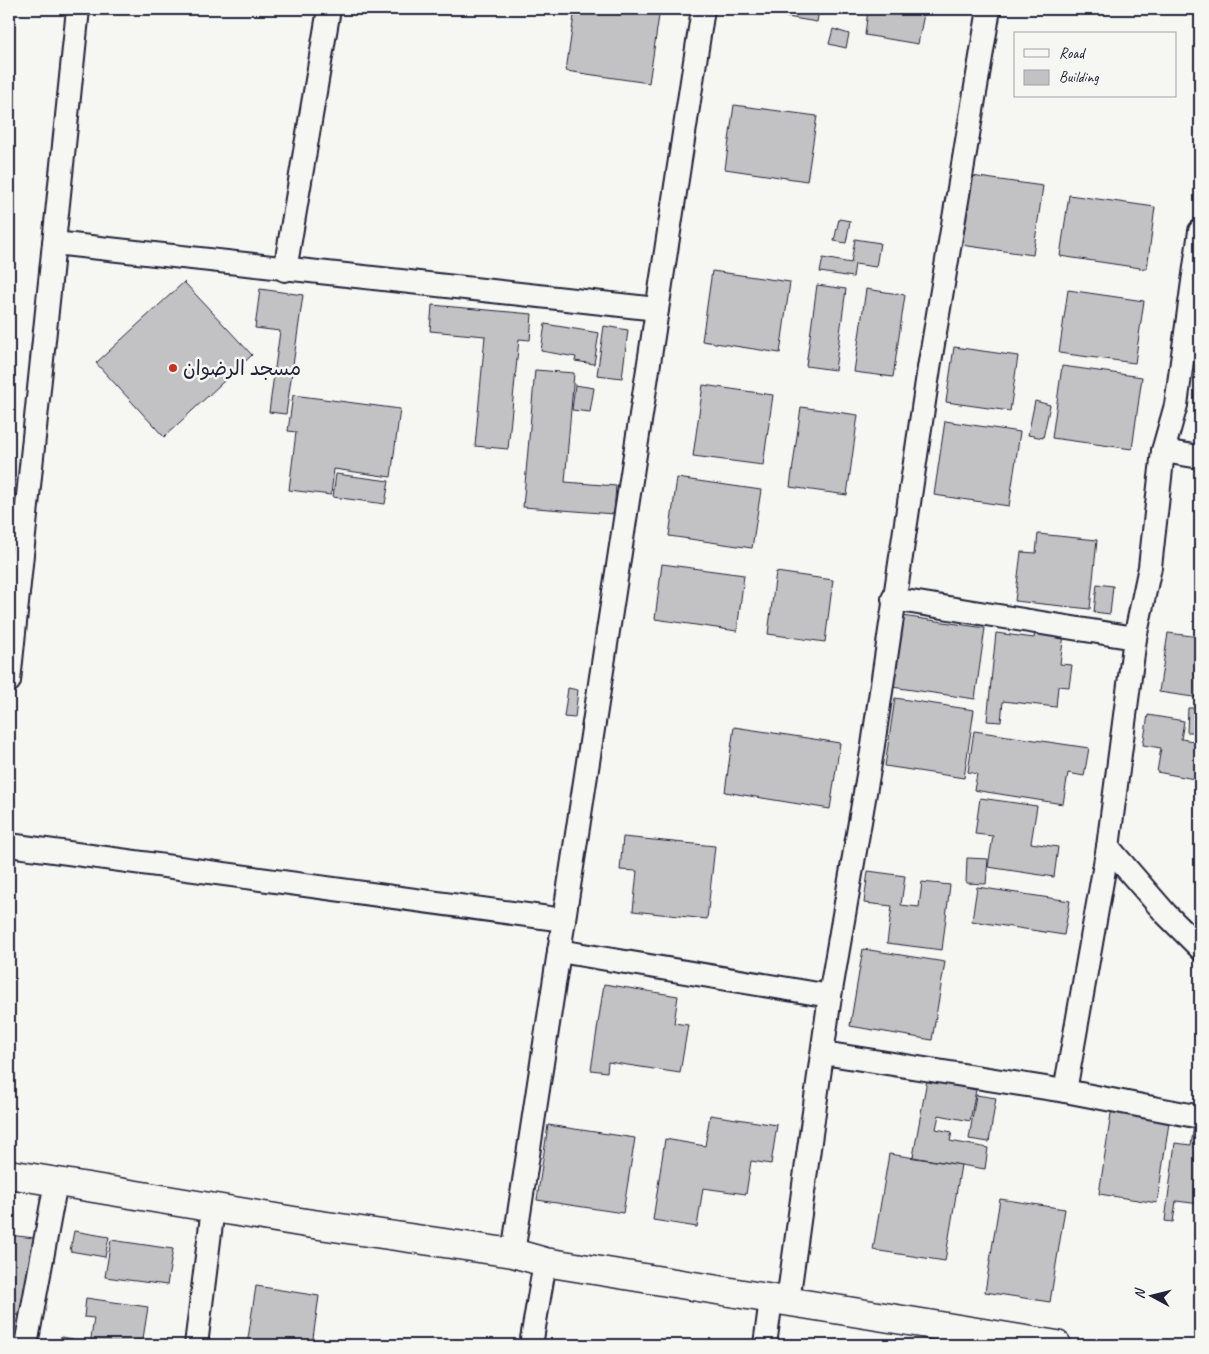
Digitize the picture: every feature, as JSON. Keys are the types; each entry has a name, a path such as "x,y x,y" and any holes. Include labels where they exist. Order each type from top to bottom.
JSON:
{"street":[{"path":"9,681 18,495 54,243 78,9"},
{"path":"285,270 329,9"},
{"path":"513,1253 703,9"},
{"path":"765,1345 780,1300 806,1158 830,996 872,752 893,599 989,9"},
{"path":"1066,1091 1108,847 1135,638 1150,567 1163,451 1177,396 1200,231"},
{"path":"54,243 285,270 657,309"},
{"path":"1163,451 1200,457"},
{"path":"893,599 1135,638"},
{"path":"9,845 564,920"},
{"path":"1108,847 1166,914 1200,948"},
{"path":"559,951 830,996"},
{"path":"823,1053 1066,1091 1200,1117"},
{"path":"9,1174 214,1208 513,1253 545,1262 1057,1345"},
{"path":"26,1345 56,1182"},
{"path":"196,1345 214,1208"},
{"path":"530,1345 545,1262"}],"building":[{"path":"575,9 660,9 649,83 566,71"},
{"path":"739,9 819,9 817,22"},
{"path":"868,9 925,9 918,44 865,35"},
{"path":"833,29 849,34 846,48 829,44"},
{"path":"734,105 817,116 807,181 725,169"},
{"path":"971,176 1043,186 1033,255 961,245"},
{"path":"1069,195 1155,207 1147,269 1060,256"},
{"path":"839,219 850,221 846,243 834,241"},
{"path":"855,239 880,243 876,267 855,264 853,277 820,272 823,258 851,263"},
{"path":"712,271 790,282 780,353 702,341"},
{"path":"184,282 252,355 164,437 96,363"},
{"path":"817,285 846,289 835,370 806,366"},
{"path":"260,289 303,295 286,414 269,412 280,331 255,328"},
{"path":"866,289 905,295 893,377 854,372"},
{"path":"1068,290 1144,301 1135,363 1059,353"},
{"path":"432,305 532,314 530,340 519,339 508,449 475,446 485,336 430,331"},
{"path":"545,324 599,333 594,364 575,361 576,357 541,351"},
{"path":"604,326 628,330 622,378 597,375"},
{"path":"954,347 1018,356 1010,411 946,402"},
{"path":"1062,366 1142,377 1132,449 1052,438"},
{"path":"535,370 574,373 565,482 616,486 614,514 523,507"},
{"path":"575,385 594,388 590,412 572,410"},
{"path":"703,385 773,395 763,465 693,456"},
{"path":"293,395 400,409 391,477 334,469 331,495 289,490 296,432 288,431"},
{"path":"1035,401 1050,405 1043,438 1028,435"},
{"path":"801,407 858,415 847,495 790,487"},
{"path":"945,421 1020,432 1009,506 934,495"},
{"path":"336,474 389,481 385,504 333,497"},
{"path":"677,478 761,490 752,548 669,536"},
{"path":"1038,534 1097,540 1090,609 1015,601 1021,552 1036,553"},
{"path":"662,564 744,575 737,631 655,619"},
{"path":"776,572 833,580 825,642 768,634"},
{"path":"1097,584 1113,586 1110,614 1094,612"},
{"path":"902,616 985,628 975,699 892,687"},
{"path":"1035,631 1064,634 1060,664 1072,665 1069,687 1058,686 1056,707 1003,701 1001,722 987,721 996,633 1034,638"},
{"path":"1168,633 1200,637 1200,698 1159,692"},
{"path":"568,688 578,690 575,718 564,717"},
{"path":"895,698 974,710 964,778 885,766"},
{"path":"1188,708 1200,708 1200,732 1187,732"},
{"path":"1148,715 1184,721 1181,739 1200,742 1200,780 1157,772 1161,748 1143,745"},
{"path":"734,727 840,743 830,809 725,792"},
{"path":"974,731 1089,748 1084,776 1068,773 1063,804 974,790 977,774 968,772"},
{"path":"980,798 1037,806 1031,843 1058,847 1054,877 988,867 993,836 975,834"},
{"path":"623,837 715,846 707,919 633,911 637,871 620,870"},
{"path":"967,858 988,859 986,884 966,883"},
{"path":"868,871 905,876 901,905 919,907 922,882 950,885 942,950 887,943 892,906 864,903"},
{"path":"977,887 1070,901 1064,935 972,921"},
{"path":"863,949 945,962 932,1040 850,1026"},
{"path":"604,984 678,996 674,1023 688,1025 680,1073 608,1062 607,1072 591,1070"},
{"path":"927,1080 976,1090 970,1121 939,1115 936,1129 952,1132 950,1141 988,1148 985,1169 913,1157"},
{"path":"976,1095 996,1098 989,1142 969,1139"},
{"path":"1112,1107 1170,1116 1157,1203 1099,1194"},
{"path":"710,1115 777,1125 771,1164 751,1161 746,1194 703,1188 697,1227 653,1220 665,1139 705,1146"},
{"path":"1195,1120 1200,1120 1200,1204 1176,1201 1173,1222 1165,1221 1175,1143 1191,1145"},
{"path":"548,1125 635,1138 623,1213 537,1200"},
{"path":"889,1154 961,1165 945,1261 873,1250"},
{"path":"1000,1199 1065,1209 1050,1302 985,1292"},
{"path":"74,1231 109,1237 105,1257 70,1251"},
{"path":"9,1235 35,1238 24,1316 9,1314"},
{"path":"111,1240 173,1249 167,1285 105,1277"},
{"path":"256,1286 319,1296 312,1345 247,1345"},
{"path":"86,1298 148,1307 142,1345 90,1345 94,1318 84,1317"},
{"path":"61,1337 73,1339 72,1345 59,1345"}],"place":[{"name":"مسجد الرضوان","path":"173,368"}]}
